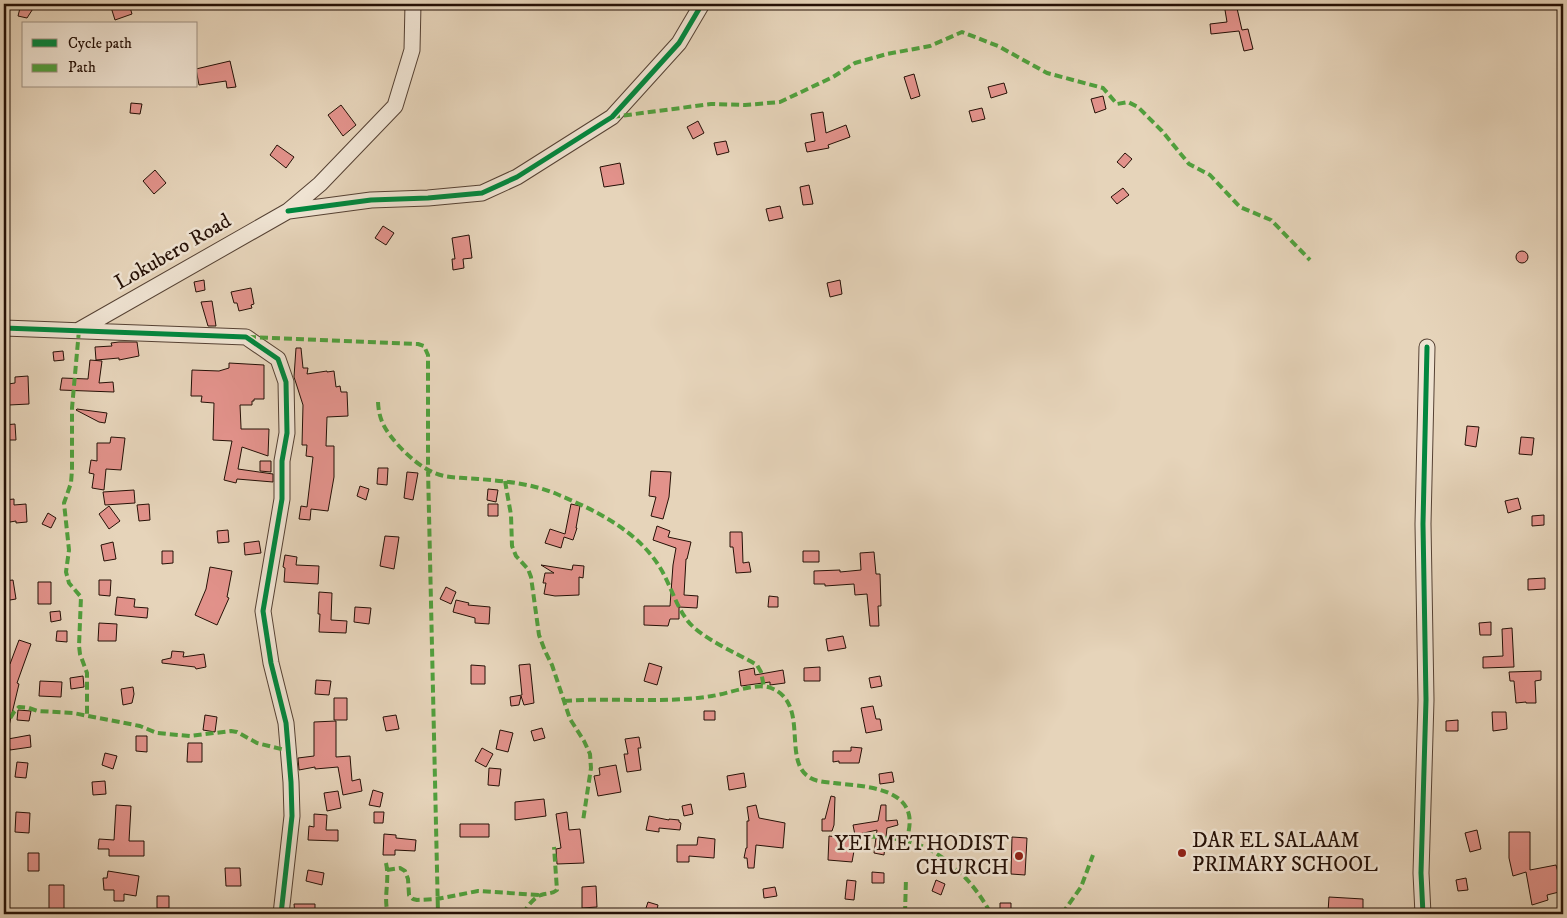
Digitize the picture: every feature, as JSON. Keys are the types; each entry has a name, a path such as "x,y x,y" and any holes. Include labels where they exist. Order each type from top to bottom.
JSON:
{"street":[{"path":"288,211 320,184 395,106 412,50 413,4"},
{"path":"288,211 371,200 428,198 482,193 517,177 612,117 679,43 702,4"},
{"name":"Lokubero Road","path":"79,330 288,211"},
{"path":"4,328 246,337 278,359 286,382 288,432 282,460 282,499 263,611 271,663 286,723 291,782 292,816 281,914"},
{"path":"1423,914 1421,873 1426,700 1423,524 1427,347"}],"building":[{"path":"21,4 36,4 27,18 18,16"},
{"path":"110,4 129,4 132,14 115,20"},
{"path":"1224,4 1236,4 1242,30 1248,29 1253,49 1244,51 1239,31 1211,34 1210,24 1227,22"},
{"path":"230,61 236,87 227,88 226,81 199,85 198,69"},
{"path":"914,74 920,96 911,99 904,77"},
{"path":"1004,83 1007,93 991,98 988,87"},
{"path":"1103,96 1106,109 1095,113 1091,99"},
{"path":"131,103 142,104 140,114 130,113"},
{"path":"341,105 356,125 343,136 328,115"},
{"path":"982,108 985,119 972,122 969,111"},
{"path":"823,112 826,133 846,125 850,137 828,145 829,148 807,152 805,143 815,141 811,114"},
{"path":"698,121 704,133 693,139 687,127"},
{"path":"726,141 729,152 717,155 714,143"},
{"path":"277,145 294,157 286,168 270,155"},
{"path":"1125,153 1132,159 1124,168 1117,162"},
{"path":"620,163 624,184 604,187 600,167"},
{"path":"155,170 166,183 154,194 143,181"},
{"path":"809,185 813,204 803,205 800,187"},
{"path":"1123,188 1129,195 1117,204 1111,197"},
{"path":"780,206 783,218 769,221 766,209"},
{"path":"383,226 394,233 386,245 375,238"},
{"path":"469,235 472,258 463,259 464,268 453,270 452,259 455,259 452,238"},
{"path":"1520,251 1524,251 1528,257 1524,263 1520,263 1516,259 1516,255"},
{"path":"204,280 205,290 196,292 194,282"},
{"path":"840,280 842,294 830,297 827,283"},
{"path":"251,288 254,304 251,305 252,308 239,311 237,303 234,303 231,292"},
{"path":"212,301 216,326 208,326 201,302"},
{"path":"137,342 139,356 119,360 119,358 96,360 95,347 112,346 111,343"},
{"path":"296,348 301,348 303,368 308,368 307,374 334,371 336,387 340,386 341,392 347,392 348,416 327,417 326,446 334,446 334,477 328,511 311,509 310,520 299,519 301,506 307,507 313,457 306,456 307,445 302,445 303,405 294,377"},
{"path":"63,351 64,360 54,361 53,352"},
{"path":"90,360 102,361 99,383 113,382 114,392 60,390 62,378 88,379"},
{"path":"229,363 264,365 264,399 254,399 252,405 240,405 241,429 269,429 268,456 242,447 238,469 273,474 273,482 237,479 236,483 224,480 232,441 213,440 214,403 201,402 202,396 191,396 192,370 219,371 229,368"},
{"path":"28,376 29,404 9,405 8,384 15,383 15,377"},
{"path":"77,409 107,413 105,423 99,422"},
{"path":"15,424 16,440 5,440 4,425"},
{"path":"1467,426 1479,427 1476,447 1465,445"},
{"path":"111,437 125,438 121,470 106,469 104,490 92,488 94,474 89,473 91,460 97,461 97,443 110,443"},
{"path":"1521,437 1534,438 1532,455 1519,454"},
{"path":"260,461 271,461 271,472 260,471"},
{"path":"378,468 388,468 387,485 377,484"},
{"path":"651,471 671,472 669,497 663,519 651,516 656,497 649,496"},
{"path":"407,472 418,473 413,500 404,498"},
{"path":"360,486 369,489 366,500 357,496"},
{"path":"488,489 498,490 496,502 487,500"},
{"path":"134,490 135,503 105,505 103,492"},
{"path":"1518,498 1521,509 1508,513 1505,501"},
{"path":"14,499 14,505 26,504 27,522 4,523 4,500"},
{"path":"149,504 150,520 139,521 137,505"},
{"path":"488,504 498,504 498,516 488,516"},
{"path":"571,504 580,506 573,540 564,537 561,548 545,543 550,529 565,534"},
{"path":"109,506 120,521 109,529 99,514"},
{"path":"48,513 56,518 51,528 42,524"},
{"path":"1544,515 1544,525 1532,526 1532,516"},
{"path":"657,526 670,531 668,537 691,542 686,559 684,595 698,596 697,608 679,607 679,619 670,619 668,626 644,625 644,606 670,606 676,548 653,540"},
{"path":"228,530 229,542 218,543 217,531"},
{"path":"730,532 742,532 743,563 749,562 751,572 736,573 733,547 730,547"},
{"path":"385,536 399,537 394,569 380,566"},
{"path":"259,541 261,553 245,555 244,543"},
{"path":"113,542 116,559 104,561 101,545"},
{"path":"162,551 173,551 173,563 162,564"},
{"path":"803,551 819,551 819,562 803,562"},
{"path":"874,552 876,574 880,574 881,606 878,606 879,626 870,626 867,594 855,595 854,584 825,586 825,584 814,584 814,571 840,570 840,572 861,570 860,553"},
{"path":"285,555 297,557 296,565 319,566 318,584 284,582 285,568 283,567"},
{"path":"541,565 572,570 573,565 584,566 583,578 579,577 579,595 555,596 544,594 546,583 543,583 545,573 554,573"},
{"path":"210,567 232,571 227,597 229,598 217,625 195,615 206,589"},
{"path":"1545,578 1545,589 1528,590 1528,579"},
{"path":"13,580 16,599 4,601 4,581"},
{"path":"99,580 111,580 110,596 99,595"},
{"path":"38,582 51,582 51,604 38,604"},
{"path":"446,587 456,592 451,604 440,599"},
{"path":"319,592 332,593 331,620 347,621 346,633 319,632"},
{"path":"769,596 778,597 778,607 768,607"},
{"path":"117,597 135,599 134,607 148,608 147,618 115,615"},
{"path":"456,600 469,603 468,605 490,607 489,624 475,623 475,618 453,612"},
{"path":"355,607 371,608 369,624 354,622"},
{"path":"60,611 61,620 51,622 50,612"},
{"path":"1491,622 1491,635 1480,635 1479,623"},
{"path":"99,623 117,624 116,641 98,641"},
{"path":"1512,628 1514,667 1483,668 1483,657 1503,656 1502,629"},
{"path":"57,631 67,631 67,642 56,641"},
{"path":"843,636 846,648 828,651 826,639"},
{"path":"19,640 31,644 17,683 19,684 8,730 4,730 4,670 6,662 10,664"},
{"path":"172,651 184,652 183,657 204,654 206,667 196,669 195,667 162,663 162,660 171,658"},
{"path":"649,663 662,667 657,685 644,681"},
{"path":"530,664 534,703 524,705 521,696 519,705 511,706 510,697 522,695 519,665"},
{"path":"471,665 485,666 485,684 471,684"},
{"path":"820,667 820,681 804,681 804,668"},
{"path":"754,668 755,675 783,670 785,683 770,685 770,682 741,686 739,671"},
{"path":"1541,671 1541,680 1535,681 1536,703 1516,703 1514,681 1510,681 1509,672"},
{"path":"83,676 84,687 71,689 70,678"},
{"path":"880,676 882,686 871,688 869,678"},
{"path":"316,680 331,681 329,695 315,694"},
{"path":"40,681 62,682 61,697 39,696"},
{"path":"133,687 132,703 123,705 121,689"},
{"path":"334,698 347,698 347,720 334,720"},
{"path":"873,706 876,719 880,719 882,730 866,733 861,708"},
{"path":"18,710 31,711 29,721 17,720"},
{"path":"704,711 715,711 715,720 704,720"},
{"path":"1492,712 1506,712 1507,729 1493,731"},
{"path":"205,715 217,717 215,732 203,730"},
{"path":"396,715 399,729 386,731 383,717"},
{"path":"1458,720 1458,731 1446,731 1446,721"},
{"path":"336,721 336,757 350,756 352,781 360,779 362,791 343,795 338,767 315,769 315,767 299,770 298,758 314,756 314,722"},
{"path":"542,728 545,738 534,741 531,731"},
{"path":"500,730 513,733 508,752 496,749"},
{"path":"30,735 31,747 10,750 8,739"},
{"path":"136,736 147,736 147,752 136,751"},
{"path":"639,737 641,748 638,748 641,770 627,772 624,754 628,754 625,739"},
{"path":"188,743 202,743 202,762 187,762"},
{"path":"851,747 862,748 859,763 833,762 833,751 851,751"},
{"path":"482,748 493,754 486,767 475,761"},
{"path":"105,753 117,756 113,769 102,765"},
{"path":"17,762 28,763 26,778 15,777"},
{"path":"616,765 621,792 598,796 594,776 600,775 599,768"},
{"path":"489,768 501,769 499,786 488,785"},
{"path":"892,772 894,782 880,784 879,774"},
{"path":"744,773 746,787 729,790 727,776"},
{"path":"105,781 106,794 93,795 92,782"},
{"path":"373,790 383,793 380,807 369,805"},
{"path":"338,791 341,808 327,811 324,793"},
{"path":"831,796 835,797 834,825 832,831 822,831 822,819 825,819"},
{"path":"544,799 546,816 515,820 515,802"},
{"path":"691,804 693,814 684,816 682,806"},
{"path":"116,805 131,806 129,841 144,841 144,856 109,856 109,849 98,849 99,839 114,840"},
{"path":"756,805 759,818 785,823 783,848 756,845 754,868 748,868 747,858 744,858 747,848 747,821 749,821 747,807"},
{"path":"881,805 886,805 886,821 897,820 898,825 887,828 884,855 874,853 877,830 855,835 853,825 878,821"},
{"path":"16,812 30,813 29,833 15,832"},
{"path":"374,812 384,812 383,823 374,823"},
{"path":"567,812 569,830 580,829 584,863 557,864 556,849 561,848 556,814"},
{"path":"314,814 327,815 326,830 338,830 338,841 308,840 309,826 314,827"},
{"path":"649,816 679,820 681,823 680,830 659,828 659,832 646,830"},
{"path":"460,824 489,824 489,837 460,837"},
{"path":"1477,830 1481,849 1470,852 1465,833"},
{"path":"1509,832 1530,832 1530,870 1556,865 1563,891 1547,895 1548,900 1532,905 1526,872 1513,876 1509,858"},
{"path":"384,834 396,835 396,838 416,840 415,851 395,850 395,855 383,855"},
{"path":"829,836 852,839 854,851 852,862 828,860"},
{"path":"698,837 715,839 714,858 689,856 689,862 677,862 677,845 697,845"},
{"name":"YEI METHODIST CHURCH","path":"1012,837 1027,838 1025,875 1011,874"},
{"path":"28,853 39,853 39,871 28,871"},
{"path":"225,868 240,868 241,886 226,886"},
{"path":"308,870 324,873 322,885 306,881"},
{"path":"108,871 139,876 136,896 124,894 124,901 114,901 114,890 104,890 103,878 107,878"},
{"path":"872,872 884,873 884,883 872,883"},
{"path":"1466,878 1468,890 1458,891 1456,880"},
{"path":"847,880 856,881 854,900 845,899"},
{"path":"936,880 945,884 941,895 932,891"},
{"path":"49,885 64,885 64,912 49,912"},
{"path":"596,886 597,907 582,908 582,887"},
{"path":"775,887 777,896 764,898 763,889"},
{"path":"157,896 169,896 169,908 157,908"},
{"path":"1329,897 1363,899 1363,913 1328,912"},
{"path":"648,902 658,905 656,914 644,914"},
{"path":"1000,903 1011,903 1011,914 1000,914"},
{"path":"294,904 315,904 315,914 295,914"}],"marked path":[{"path":"612,117 711,104 745,105 780,102 833,77 855,63 887,54 930,46 962,32 998,46 1047,73 1103,88 1117,104 1128,102 1138,107 1162,131 1189,164 1210,175 1240,207 1271,220 1310,260"},
{"path":"79,330 72,408 71,483 64,503 69,550 66,572 69,583 81,597 79,646 87,673 87,716"},
{"path":"248,337 418,344 424,346 428,355 428,469 438,914"},
{"path":"378,402 381,420 390,435 408,455 431,471 448,477 509,482 540,488 588,508 628,532 659,566 679,607 693,627 710,639 757,665 761,672 764,687"},
{"path":"505,481 511,515 512,546 516,556 528,569 531,577 539,635 552,665 570,719 590,754 591,768 583,821"},
{"path":"564,701 675,700 712,696 750,687 771,688 783,695 790,706 797,758 801,769 815,780 878,789 898,798 905,805 909,815 910,825 907,841"},
{"path":"4,728 19,707 38,711 73,713 140,726 157,733 190,736 231,731 237,732 257,743 289,751"},
{"path":"868,836 907,841 921,845 933,852 957,869 967,879 991,914"},
{"path":"523,914 535,898 557,890 554,847"},
{"path":"1062,914 1081,887 1093,855"},
{"path":"386,863 388,914"},
{"path":"387,870 400,868 405,871 408,879 409,895 417,900 437,899 478,891 540,895"},
{"path":"905,914 906,878"},
{"path":"1558,914 1563,907"}],"cycle path":[{"path":"288,211 371,200 428,198 482,193 517,177 612,117 679,43 702,4"},
{"path":"4,328 246,337 278,359 286,382 287,433 282,461 282,499 263,611 271,663 286,723 291,782 292,816 281,914"},
{"path":"1423,914 1421,873 1426,700 1423,524 1427,347"}],"place":[{"name":"DAR EL SALAAM PRIMARY SCHOOL","path":"1182,853"},
{"name":"YEI METHODIST CHURCH","path":"1019,856"}]}
